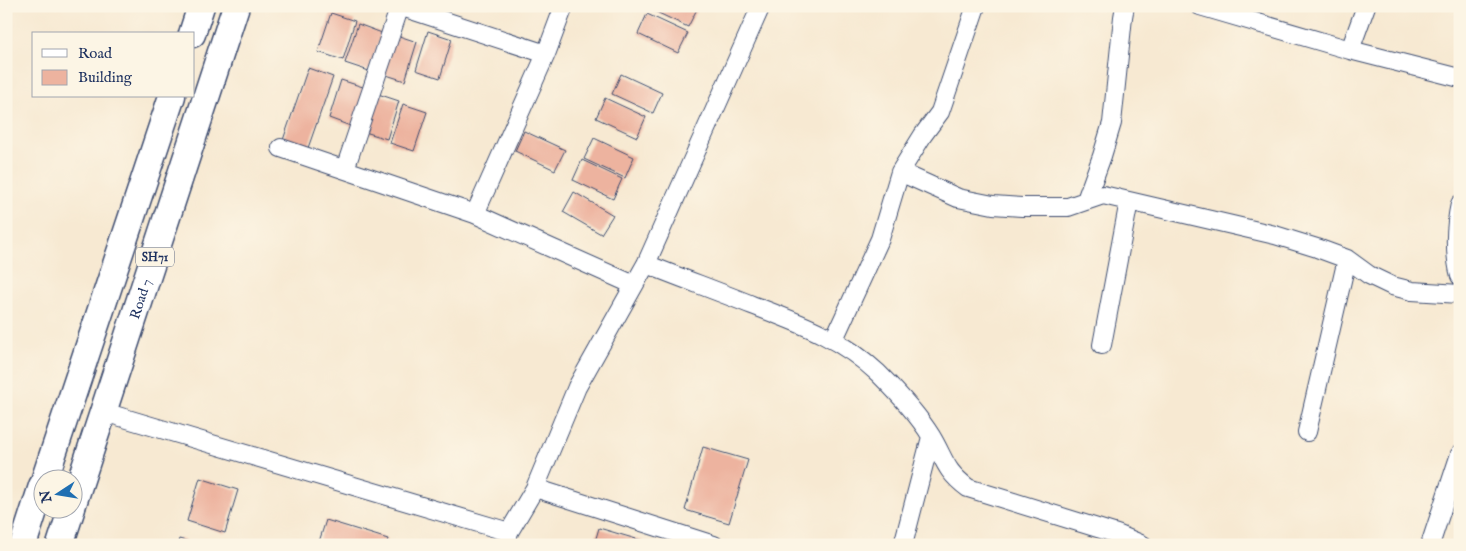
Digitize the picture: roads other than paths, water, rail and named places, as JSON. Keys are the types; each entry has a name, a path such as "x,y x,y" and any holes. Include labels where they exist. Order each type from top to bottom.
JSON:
{"main road":[{"path":"193,32 202,6"},
{"name":"Road 7","path":"82,478 236,6"},
{"name":"SH71","path":"48,468 171,98"},
{"path":"23,545 32,517"},
{"name":"Road 7","path":"60,545 69,518"}],"street":[{"path":"345,169 400,6 546,54"},
{"path":"475,214 546,54 564,6"},
{"path":"104,412 507,538 535,488 577,388 646,264 761,6"},
{"path":"834,339 880,239 900,172 940,112 976,6"},
{"path":"1086,200 1112,122 1122,17 1125,6"},
{"path":"1200,6 1350,50 1460,78"},
{"path":"1350,50 1366,6"},
{"path":"281,148 475,214 634,285"},
{"path":"900,172 958,198 993,205 1068,207 1103,195 1275,235 1346,259 1368,275 1392,286 1412,290 1460,294"},
{"path":"1102,345 1129,201"},
{"path":"1460,204 1457,216 1456,251 1460,276"},
{"path":"1307,432 1346,259"},
{"path":"646,264 786,318 834,339 858,354 909,406 931,437 945,465 968,488 1117,534 1143,545"},
{"path":"903,545 931,437"},
{"path":"1430,545 1460,454"},
{"path":"535,488 714,545"}]}
